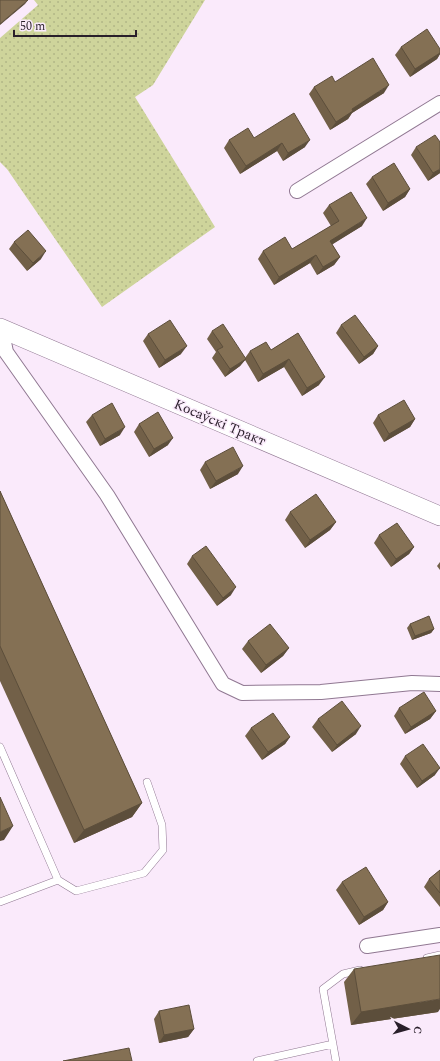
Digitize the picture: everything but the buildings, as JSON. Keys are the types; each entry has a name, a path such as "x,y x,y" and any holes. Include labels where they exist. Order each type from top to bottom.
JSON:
{"main road":[{"name":"Косаўскі Тракт","path":"3,329 440,516"}],"street":[{"path":"297,191 440,103"},
{"path":"3,329 6,352 107,495 223,684 242,693 321,692 412,683 440,684"},
{"path":"367,946 440,935"}],"lane":[{"path":"0,747 58,880 76,891 144,873 163,850 162,825 147,782"},
{"path":"0,902 58,880"},
{"path":"418,959 440,955"},
{"path":"336,1061 323,989 343,974 366,969"},
{"path":"257,1061 333,1044"}],"green space":[{"path":"34,0 205,0 153,85 135,97 215,227 102,307 7,169 0,162 0,38 38,5"}]}
